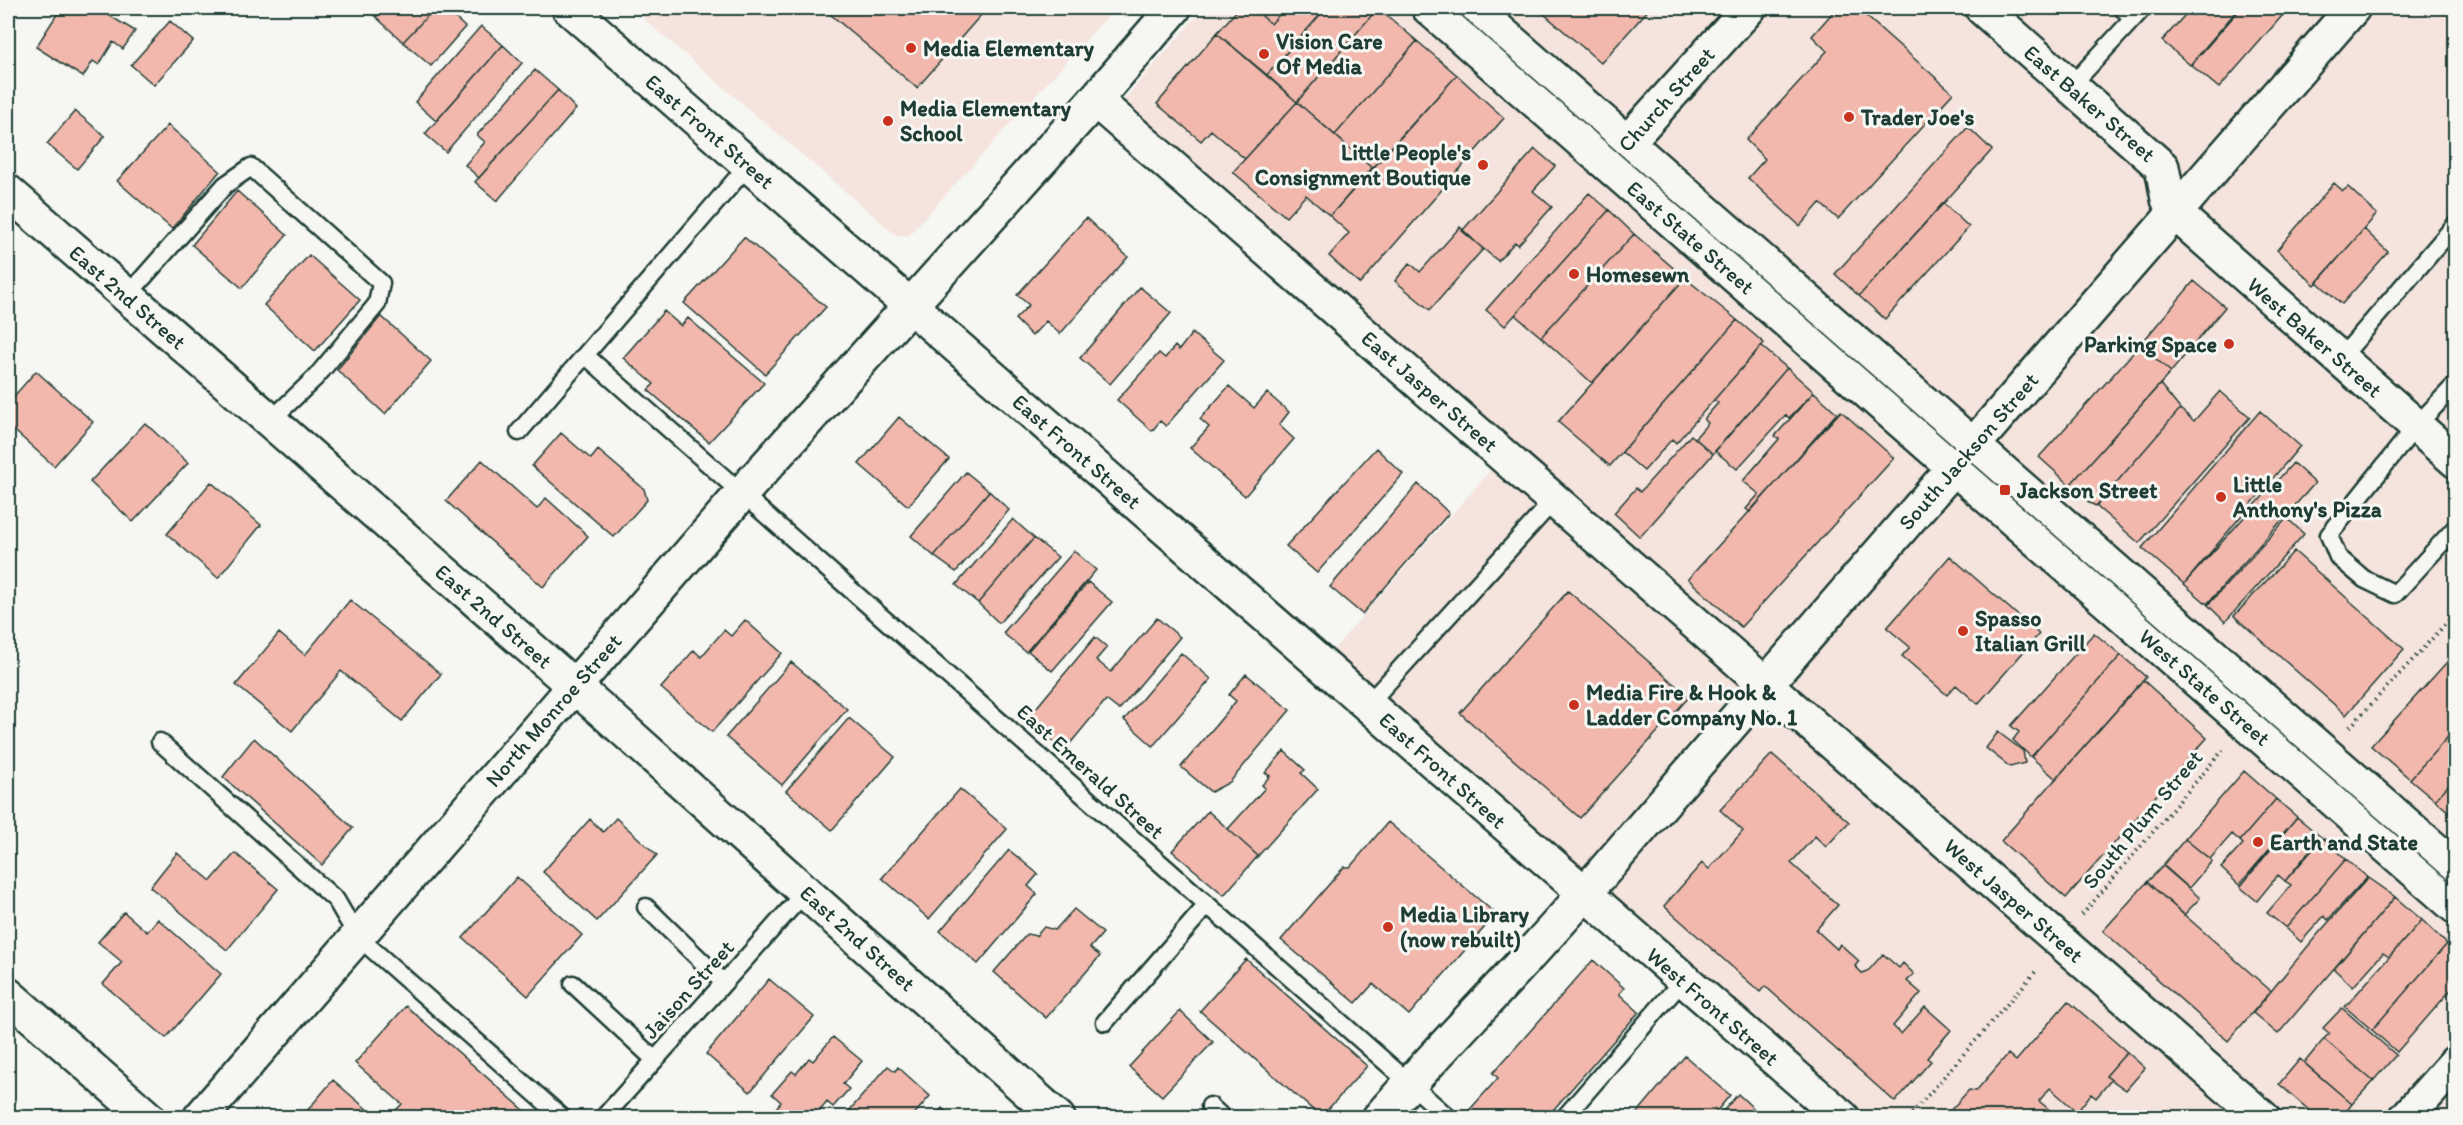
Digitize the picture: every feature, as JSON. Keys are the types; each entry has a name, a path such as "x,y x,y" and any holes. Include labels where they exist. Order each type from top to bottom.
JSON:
{"street":[{"name":"East Front Street","path":"569,8 1368,704 1583,895"},
{"name":"North Monroe Street","path":"200,1118 742,492 1095,100 1174,8"},
{"name":"East State Street","path":"1429,8 1617,153 1963,456"},
{"name":"East State Street","path":"1473,8 1617,153"},
{"name":"Church Street","path":"1617,153 1749,8"},
{"name":"East Baker Street","path":"1982,8 2162,167 2168,199 2175,213"},
{"name":"South Jackson Street","path":"1379,1118 1583,895 1765,681 2353,8"},
{"name":"East Jasper Street","path":"1095,100 1765,681"},
{"name":"East 2nd Street","path":"8,192 574,686 1058,1118"},
{"name":"West Baker Street","path":"2175,213 2456,461"},
{"name":"West State Street","path":"1963,456 2456,868"},
{"name":"West State Street","path":"1963,456 2456,907"},
{"name":"West Jasper Street","path":"1765,681 2263,1118"},
{"name":"West Front Street","path":"1583,895 1843,1118"},
{"path":"8,995 148,1118"},
{"path":"2406,1118 2456,1062"}],"lane":[{"path":"2071,87 2133,11"},
{"path":"519,432 749,164"},
{"path":"128,296 225,185 251,167 381,283 377,304 316,377 270,421"},
{"path":"2340,359 2456,224"},
{"name":"East Emerald Street","path":"585,355 1449,1118"},
{"path":"2456,384 2416,426 2330,536 2338,557 2364,579 2395,594 2456,527"},
{"path":"1368,704 1554,499"},
{"path":"160,742 336,900 357,936 563,1118"},
{"name":"Jaison Street","path":"603,1118 806,891"},
{"path":"1105,1022 1207,904"},
{"path":"646,907 724,983"},
{"path":"1564,1118 1683,981"},
{"path":"573,984 656,1060"},
{"path":"1210,1106 1223,1118"}],"path":[{"path":"2344,734 2456,613"},
{"name":"South Plum Street","path":"2082,916 2228,744"},
{"path":"1908,1118 2037,970"}],"shaded area":[{"name":"Media Elementary School","path":"631,8 1115,8 909,235 896,235"},
{"path":"1204,8 2455,8 2455,1117 1864,1117 1331,652 1497,463 1106,120"}],"building":[{"path":"61,8 97,8 135,31 123,49 113,42 99,65 93,61 83,77 36,47"},
{"path":"365,8 385,8 376,17"},
{"path":"385,8 435,8 403,42 376,17"},
{"path":"435,8 444,8 465,27 431,66 403,42"},
{"name":"Media Elementary","path":"823,8 987,8 917,88"},
{"name":"Vision Care Of Media","path":"1239,8 1253,8 1271,24 1285,8 1326,8 1267,75 1217,33"},
{"path":"1253,8 1285,8 1271,24"},
{"path":"1326,8 1378,8 1297,102 1267,75"},
{"path":"1378,8 1417,41 1335,135 1297,102"},
{"path":"1537,8 1650,8 1601,63"},
{"name":"Trader Joe's","path":"1844,8 1857,8 1953,93 1838,219 1820,203 1800,226 1748,178 1765,159 1746,140 1827,51 1812,36 1834,11 1838,14"},
{"path":"2191,8 2239,8 2190,65 2162,41"},
{"path":"2241,8 2289,8 2219,88 2191,65"},
{"path":"170,21 193,41 154,85 131,65"},
{"path":"481,26 503,45 436,121 415,102"},
{"path":"1217,33 1297,102 1245,159 1211,130 1201,141 1157,104"},
{"path":"1417,41 1457,75 1372,168 1335,135"},
{"path":"503,45 522,63 446,152 425,134"},
{"path":"535,70 558,90 479,178 465,165 485,142 477,135"},
{"path":"1457,75 1504,118 1360,284 1329,256 1349,233 1330,216"},
{"path":"558,90 576,109 497,201 475,182"},
{"path":"1297,102 1372,168 1330,216 1306,195 1286,217 1233,172"},
{"path":"75,111 105,136 77,169 47,144"},
{"path":"168,125 220,171 172,229 117,181"},
{"path":"1968,127 1992,150 1859,296 1835,274"},
{"path":"1535,149 1555,166 1533,191 1552,207 1518,245 1515,242 1498,261 1462,231"},
{"path":"2334,183 2343,191 2348,187 2377,214 2315,285 2277,250"},
{"path":"237,191 287,235 242,288 192,245"},
{"path":"1589,193 1609,210 1505,326 1486,310"},
{"path":"1943,203 1969,227 1885,319 1859,296"},
{"name":"Homesewn","path":"1609,210 1634,234 1541,337 1515,315"},
{"path":"1086,218 1128,257 1060,334 1046,321 1032,336 1015,319 1029,305 1017,295"},
{"path":"1460,227 1483,249 1430,310 1395,281 1410,263 1420,272"},
{"path":"2364,229 2388,252 2342,304 2317,282"},
{"path":"1634,234 1685,278 1592,383 1541,337"},
{"path":"744,237 826,307 765,374 684,303"},
{"path":"309,255 360,300 315,351 264,305"},
{"path":"1685,278 1737,320 1610,466 1558,422"},
{"path":"2194,281 2225,307 2171,372 2140,345"},
{"path":"1140,287 1171,313 1110,384 1080,358"},
{"path":"664,311 681,326 688,318 764,383 709,442 648,390 654,384 623,358"},
{"path":"381,316 431,361 385,414 337,370"},
{"path":"1737,320 1764,343 1676,443 1672,439 1644,471 1622,452"},
{"path":"1192,333 1224,360 1166,426 1160,421 1152,431 1117,400 1159,353 1165,358 1175,346 1179,350"},
{"path":"2140,345 2171,372 2070,485 2039,457"},
{"path":"1761,346 1787,368 1713,454 1695,438 1708,423 1704,419 1718,403 1714,400"},
{"path":"1787,368 1814,392 1789,418 1786,415 1737,469 1715,451"},
{"path":"36,371 93,422 54,466 8,425 8,403"},
{"path":"2160,384 2180,409 2096,506 2090,503 2070,485"},
{"path":"1229,386 1254,408 1267,393 1289,412 1279,425 1294,439 1245,496 1190,448 1209,427 1200,419"},
{"path":"2220,391 2250,417 2139,543 2096,506 2180,409 2194,421"},
{"path":"1814,392 1837,413 1750,512 1746,509 1759,494 1743,481 1779,439 1775,436"},
{"path":"1841,411 1894,458 1741,627 1688,579"},
{"name":"Little Anthony's Pizza","path":"2260,411 2300,446 2184,584 2142,548"},
{"path":"899,417 949,459 908,506 859,464"},
{"path":"145,423 188,463 133,522 90,482"},
{"path":"561,433 591,459 598,450 644,489 647,500 614,537 532,466"},
{"path":"1691,435 1713,454 1640,537 1614,513 1636,488 1640,492"},
{"path":"1376,448 1403,474 1317,573 1286,546"},
{"path":"482,460 537,509 546,498 588,536 543,587 446,501"},
{"path":"2293,463 2315,483 2207,604 2184,584"},
{"path":"966,472 989,491 934,556 911,536"},
{"path":"211,482 261,525 218,578 167,534"},
{"path":"1418,484 1449,513 1362,614 1330,587"},
{"path":"989,491 1009,510 956,572 934,556"},
{"path":"2287,518 2304,534 2225,622 2208,605"},
{"path":"1013,519 1034,538 978,603 956,585"},
{"path":"1034,538 1058,557 999,623 978,603"},
{"path":"1074,551 1096,570 1026,652 1003,633"},
{"path":"2294,551 2404,649 2346,715 2234,616"},
{"name":"Spasso Italian Grill","path":"1950,556 2039,634 1978,704 1956,685 1947,695 1902,656 1910,647 1887,628"},
{"path":"1088,582 1112,602 1052,671 1028,651"},
{"name":"Media Fire & Hook & Ladder Company No. 1","path":"1568,591 1689,697 1580,818 1460,713"},
{"path":"350,600 441,674 402,721 341,671 292,731 236,685 279,633 305,655"},
{"path":"1157,618 1180,637 1119,710 1106,700 1064,751 1027,719 1095,637 1107,647 1096,660 1111,672"},
{"path":"745,620 782,653 712,732 661,688 694,650 701,657 724,630 731,636"},
{"path":"2094,633 2121,655 2031,757 2013,740 2019,732 2011,726"},
{"path":"2456,652 2456,728 2410,779 2371,746"},
{"path":"1181,653 1211,679 1153,746 1124,720"},
{"path":"2121,655 2146,677 2056,779 2031,757"},
{"path":"791,662 847,709 782,785 726,737"},
{"path":"1246,674 1290,710 1230,782 1211,792 1181,767 1236,701 1229,695"},
{"path":"2143,680 2207,738 2066,898 2001,841"},
{"path":"849,718 895,757 832,830 786,791"},
{"path":"2456,728 2456,777 2435,800 2410,779"},
{"path":"1998,732 2023,751 2025,763 2010,767 1986,748"},
{"path":"254,738 353,828 322,865 223,777"},
{"path":"1284,751 1305,770 1301,773 1318,789 1258,856 1228,829 1265,788 1262,785 1270,776 1265,773"},
{"path":"1772,754 1849,822 1826,847 1815,836 1791,863 1838,905 1816,930 1837,949 1840,944 1859,961 1855,966 1862,973 1869,970 1883,954 1899,968 1903,963 1914,974 1907,981 1921,993 1893,1026 1901,1034 1925,1007 1951,1030 1927,1058 1931,1061 1895,1102 1765,986 1760,992 1664,906 1702,863 1709,869 1743,831 1720,810"},
{"path":"2244,771 2276,799 2240,841 2232,834 2210,859 2185,839"},
{"path":"2456,777 2456,818 2435,800"},
{"path":"960,789 1007,829 929,919 882,878"},
{"name":"Earth and State","path":"2276,799 2297,817 2239,885 2221,868 2243,844 2240,841"},
{"path":"1208,811 1258,856 1224,895 1172,851"},
{"path":"2297,817 2321,837 2285,881 2278,875 2257,901 2240,887"},
{"path":"616,818 657,855 597,921 543,872 590,819 603,832"},
{"name":"Media Library (now rebuilt)","path":"1388,822 1496,914 1409,1015 1373,984 1356,1003 1281,940 1344,867 1350,867"},
{"path":"2323,838 2346,859 2286,928 2267,913 2291,885 2285,881"},
{"path":"2185,839 2212,861 2189,888 2163,865"},
{"path":"1009,850 1038,874 1028,886 1037,894 978,964 940,931"},
{"path":"177,853 211,881 235,853 278,889 227,950 150,887"},
{"path":"2346,859 2367,877 2328,920 2324,916 2301,942 2286,928"},
{"path":"2163,866 2200,898 2184,915 2147,882"},
{"path":"517,877 582,935 528,996 463,938"},
{"path":"2368,878 2395,897 2278,1034 2253,1013"},
{"path":"2147,882 2271,991 2228,1041 2103,931"},
{"path":"2395,897 2422,920 2389,957 2383,953 2353,987 2334,969"},
{"path":"1074,909 1103,933 1090,948 1100,956 1046,1018 994,972 1027,934 1036,936 1044,927 1055,930"},
{"path":"124,912 147,932 158,919 221,974 166,1038 103,984 122,962 98,942"},
{"path":"2422,920 2447,944 2372,1030 2345,1007"},
{"path":"2447,944 2456,951 2456,984 2397,1052 2372,1030"},
{"path":"1246,959 1367,1066 1321,1117 1200,1011"},
{"path":"1593,960 1624,988 1619,994 1639,1012 1546,1118 1465,1118 1464,1116 1498,1078 1493,1073"},
{"path":"769,979 814,1017 750,1092 706,1054"},
{"path":"2068,1001 2127,1052 2106,1076 2111,1080 2096,1098 2091,1094 2077,1112 2050,1088 2039,1101 2059,1118 2043,1118 2034,1110 2027,1118 1955,1118 1949,1112 1969,1090 1976,1091 2008,1054 2016,1061"},
{"path":"406,1006 533,1118 404,1118 396,1110 402,1104 355,1063"},
{"path":"2342,1008 2396,1055 2373,1081 2324,1039 2329,1033 2323,1028"},
{"path":"1180,1011 1213,1042 1162,1096 1129,1067"},
{"path":"833,1037 862,1061 843,1084 849,1089 833,1107 827,1102 814,1118 768,1118 781,1102 772,1094 792,1071 796,1074 809,1058 813,1061"},
{"path":"2324,1039 2373,1081 2352,1104 2304,1063"},
{"path":"2127,1052 2145,1068 2126,1090 2106,1076"},
{"path":"1685,1056 1730,1095 1711,1118 1633,1118"},
{"path":"2300,1059 2352,1104 2341,1118 2318,1118 2279,1084"},
{"path":"888,1066 895,1071 898,1067 930,1096 911,1118 856,1118 849,1111"},
{"path":"333,1080 377,1118 301,1118"},
{"path":"1738,1094 1764,1118 1717,1118"},
{"path":"942,1108 953,1118 934,1118"}],"tram line":[{"path":"1453,8 2456,887"}],"place":[{"name":"Media Elementary","path":"911,48"},
{"name":"Vision Care Of Media","path":"1264,54"},
{"name":"Trader Joe's","path":"1849,117"},
{"name":"Media Elementary School","path":"888,121"},
{"name":"Little People's Consignment Boutique","path":"1483,165"},
{"name":"Homesewn","path":"1574,274"},
{"name":"Parking Space","path":"2229,344"},
{"name":"Jackson Street","path":"2005,490"},
{"name":"Little Anthony's Pizza","path":"2221,497"},
{"name":"Spasso Italian Grill","path":"1963,631"},
{"name":"Media Fire & Hook & Ladder Company No. 1","path":"1574,705"},
{"name":"Earth and State","path":"2258,842"},
{"name":"Media Library (now rebuilt)","path":"1388,927"}]}
